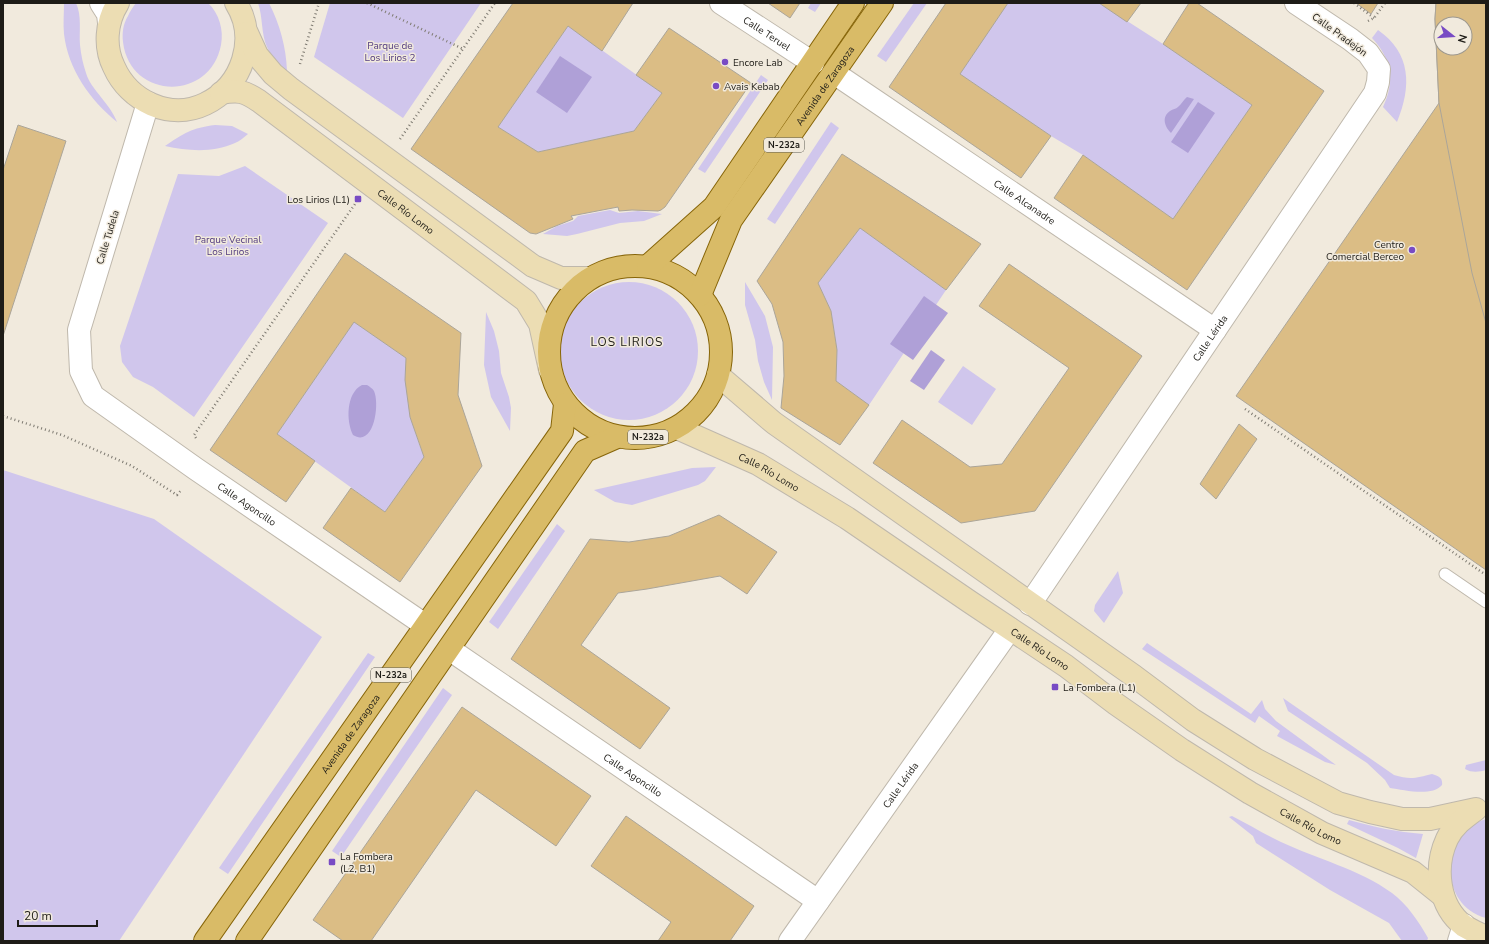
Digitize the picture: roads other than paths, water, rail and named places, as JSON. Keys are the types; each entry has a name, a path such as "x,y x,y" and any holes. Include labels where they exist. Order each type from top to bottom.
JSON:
{"main road":[{"path":"118,3 105,13 107,42 111,61 118,78 131,93 148,104 166,109 186,109 205,104 222,93 233,81 242,66 246,50 247,33"},
{"path":"236,3 241,12 247,33 257,55 273,74 291,89 533,266 561,278 589,278"},
{"name":"N-232a","path":"648,266 714,207 853,3"},
{"name":"Avenida de Zaragoza","path":"700,295 731,220 882,3"},
{"name":"Calle Río Lomo","path":"222,93 236,90 247,93 526,301 540,324 550,370"},
{"name":"N-232a","path":"628,266 648,266 677,276 700,295 715,319 720,340 721,347 718,375 709,396 696,414 677,428 658,436 637,439 617,437 597,430 585,423 565,404 556,388 550,370 548,344 555,318 569,295 589,278 608,270 628,266"},
{"path":"718,375 774,423 1082,641 1134,676 1193,720 1256,759 1338,803 1370,812 1402,818 1430,819 1481,806"},
{"name":"Avenida de Zaragoza","path":"205,941 562,431 565,404"},
{"name":"Calle Río Lomo","path":"677,428 758,464 847,518 1066,666 1116,704 1182,750 1250,793 1322,833 1413,872 1443,896"},
{"name":"N-232a","path":"247,941 585,451 617,437"},
{"path":"1481,806 1460,822 1448,837 1440,856 1439,876 1443,896 1461,933 1486,937"}],"street":[{"name":"Calle Teruel","path":"721,3 813,63"},
{"name":"Calle Pradejón","path":"1296,3 1350,39 1368,53 1379,69"},
{"name":"Calle Lérida","path":"1030,604 1375,94 1379,69"},
{"name":"Calle Alcanadre","path":"834,74 1215,330"},
{"name":"Calle Tudela","path":"81,372 79,330 148,104"},
{"name":"Calle Agoncillo","path":"81,372 93,396 196,469 425,626"},
{"name":"Calle Lérida","path":"790,941 1010,629"},
{"name":"Calle Agoncillo","path":"449,649 818,901"}],"lane":[{"path":"1445,574 1486,602"}],"place":[{"name":"Encore Lab","path":"725,62"},
{"name":"Avais Kebab","path":"716,86"},
{"name":"Los Lirios (L1)","path":"358,199"},
{"name":"Centro Comercial Berceo","path":"1412,250"},
{"name":"La Fombera (L1)","path":"1055,687"},
{"name":"La Fombera (L2, B1)","path":"332,862"}],"district":[{"name":"LOS LIRIOS","path":"627,342"}],"park label":[{"name":"Parque de Los Lirios 2","path":"390,50"},
{"name":"Parque Vecinal Los Lirios","path":"228,244"}]}
